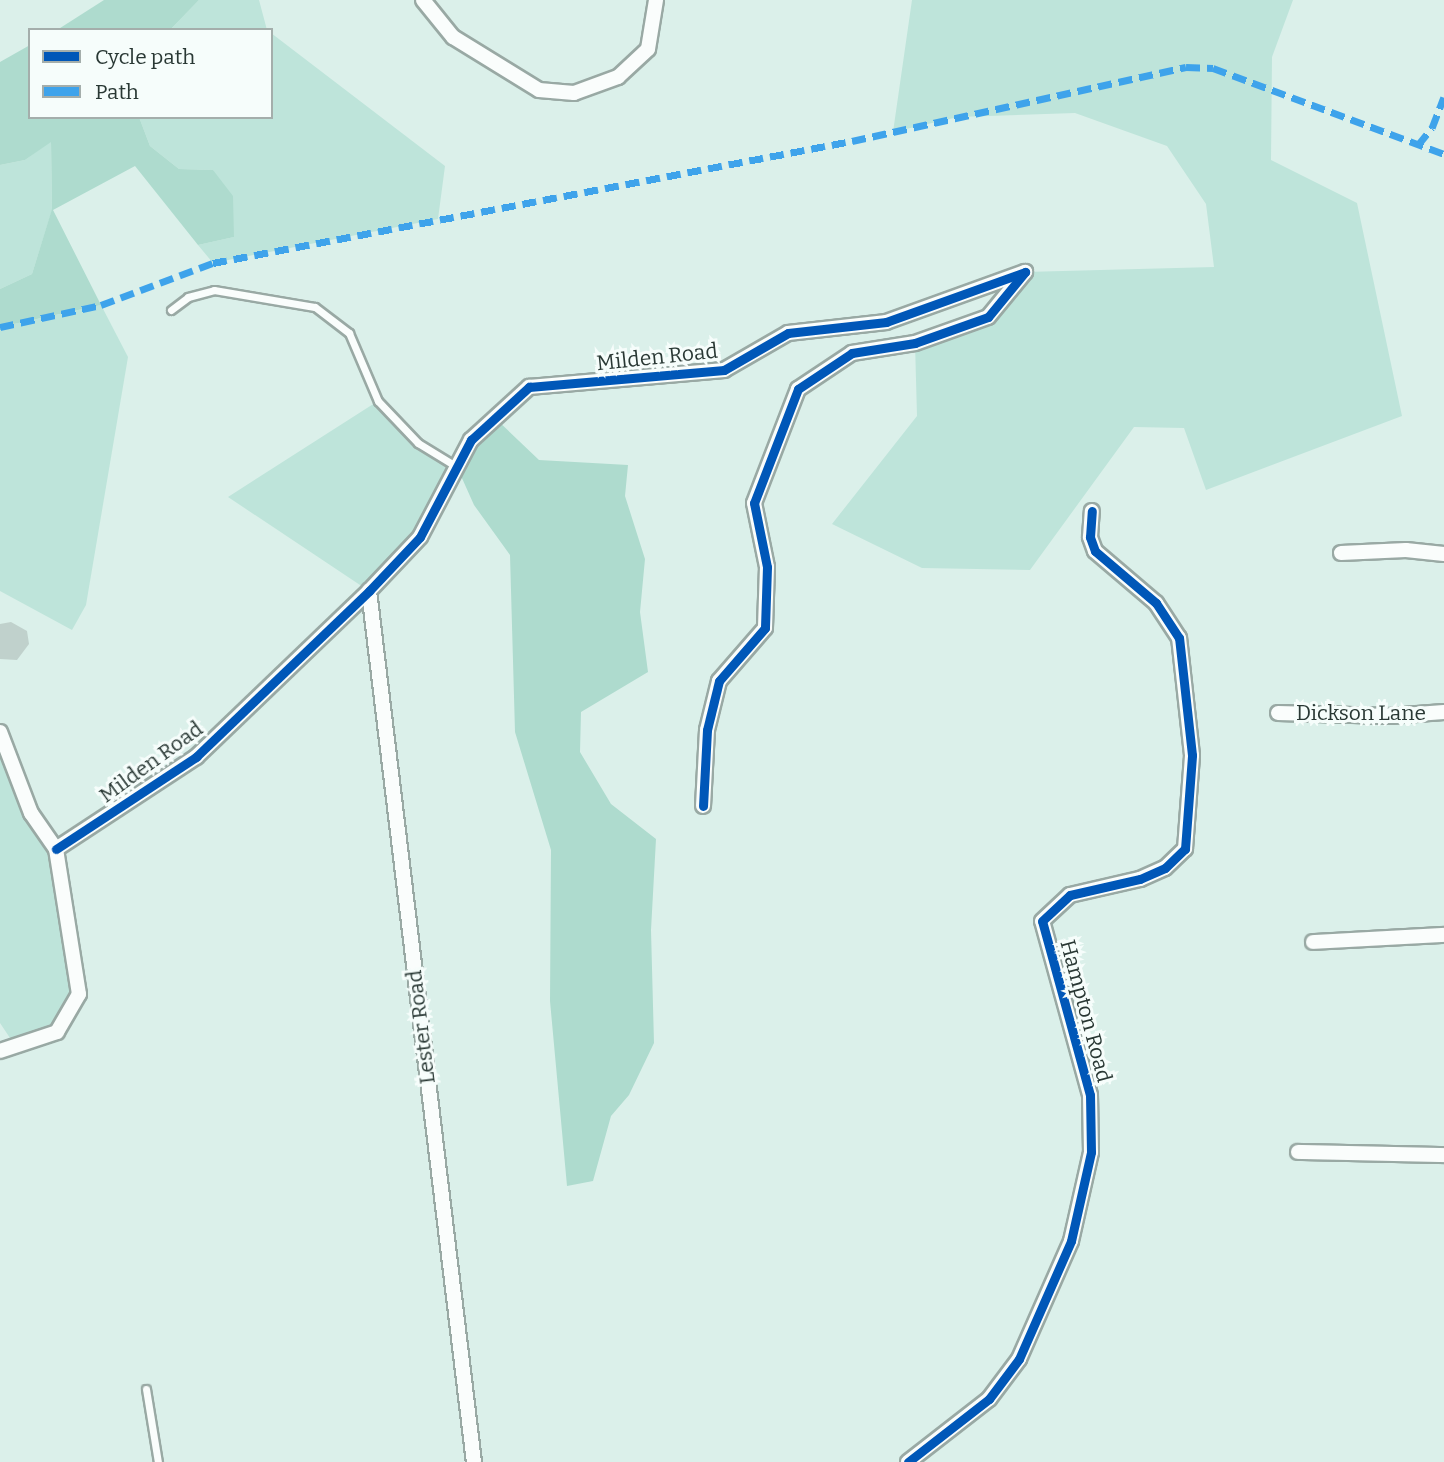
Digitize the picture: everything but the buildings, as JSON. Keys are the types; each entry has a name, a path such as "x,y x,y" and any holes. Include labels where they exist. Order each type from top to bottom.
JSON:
{"street":[{"path":"423,0 464,44 539,90 574,93 618,77 648,49 656,0"},
{"name":"Milden Road","path":"56,849 196,757 369,591 419,537 471,440 529,387 724,370 788,333 886,323 1025,272 988,317 915,343 852,353 798,389 754,503 767,567 765,628 719,681 707,730 703,806"},
{"name":"Hampton Road","path":"908,1462 989,1399 1018,1359 1071,1241 1091,1152 1090,1095 1042,921 1070,895 1140,879 1165,868 1185,849 1192,755 1179,638 1156,603 1095,551 1090,537 1092,511"},
{"path":"1341,553 1406,550 1444,554"},
{"name":"Lester Road","path":"369,591 474,1462"},
{"name":"Dickson Lane","path":"1278,713 1390,716 1444,712"},
{"path":"0,732 31,813 56,849 79,994 57,1032 0,1051"},
{"path":"1313,942 1444,935"},
{"path":"1297,1152 1444,1155"}],"lane":[{"path":"171,310 187,297 214,290 315,307 349,333 378,401 418,443 457,467"},
{"path":"146,1389 158,1462"}],"green space":[{"path":"104,0 199,0 172,28 60,28"},
{"path":"199,0 259,0 266,28 172,28"},
{"path":"912,0 1293,0 1272,57 1271,160 1357,203 1402,416 1206,490 1184,428 1134,427 1030,570 922,568 832,524 917,416 915,343 988,317 1025,272 1214,267 1206,204 1167,146 1075,113 958,117 893,132"},
{"path":"273,35 445,166 438,219 213,263 198,245 234,237 213,170 179,169 150,146 140,119 273,119"},
{"path":"28,46 28,119 140,119 150,146 179,169 213,170 233,196 234,237 198,245 135,166 53,210 101,305 0,327 0,289 32,274 52,209 51,142 25,160 0,165 0,62"},
{"path":"51,141 52,210 32,274 0,289 0,165 25,160"},
{"path":"101,305 128,357 86,605 72,630 0,591 0,327"},
{"path":"378,401 418,443 457,467 420,537 369,591 228,497"},
{"path":"495,418 539,460 628,465 625,496 645,559 640,612 648,672 581,712 580,752 611,804 656,839 651,930 654,1043 629,1095 611,1116 593,1181 567,1186 550,1001 551,850 515,732 510,555 474,505 457,467"},
{"path":"0,732 31,813 56,849 79,994 57,1032 16,1047 0,1023"}],"marked path":[{"path":"0,327 101,305 213,263 852,141 1186,67 1213,68 1444,154"},
{"path":"1418,145 1432,128 1444,97"}],"cycle path":[{"path":"56,849 196,757 369,591 420,537 471,440 529,387 724,370 788,333 886,322 1025,272 988,317 915,343 852,353 798,389 754,503 767,567 765,628 719,681 707,730 703,806"},
{"path":"908,1462 989,1399 1019,1359 1071,1241 1091,1152 1090,1095 1042,921 1070,895 1140,879 1165,868 1185,849 1192,755 1179,638 1156,603 1095,551 1090,537 1092,511"}]}
